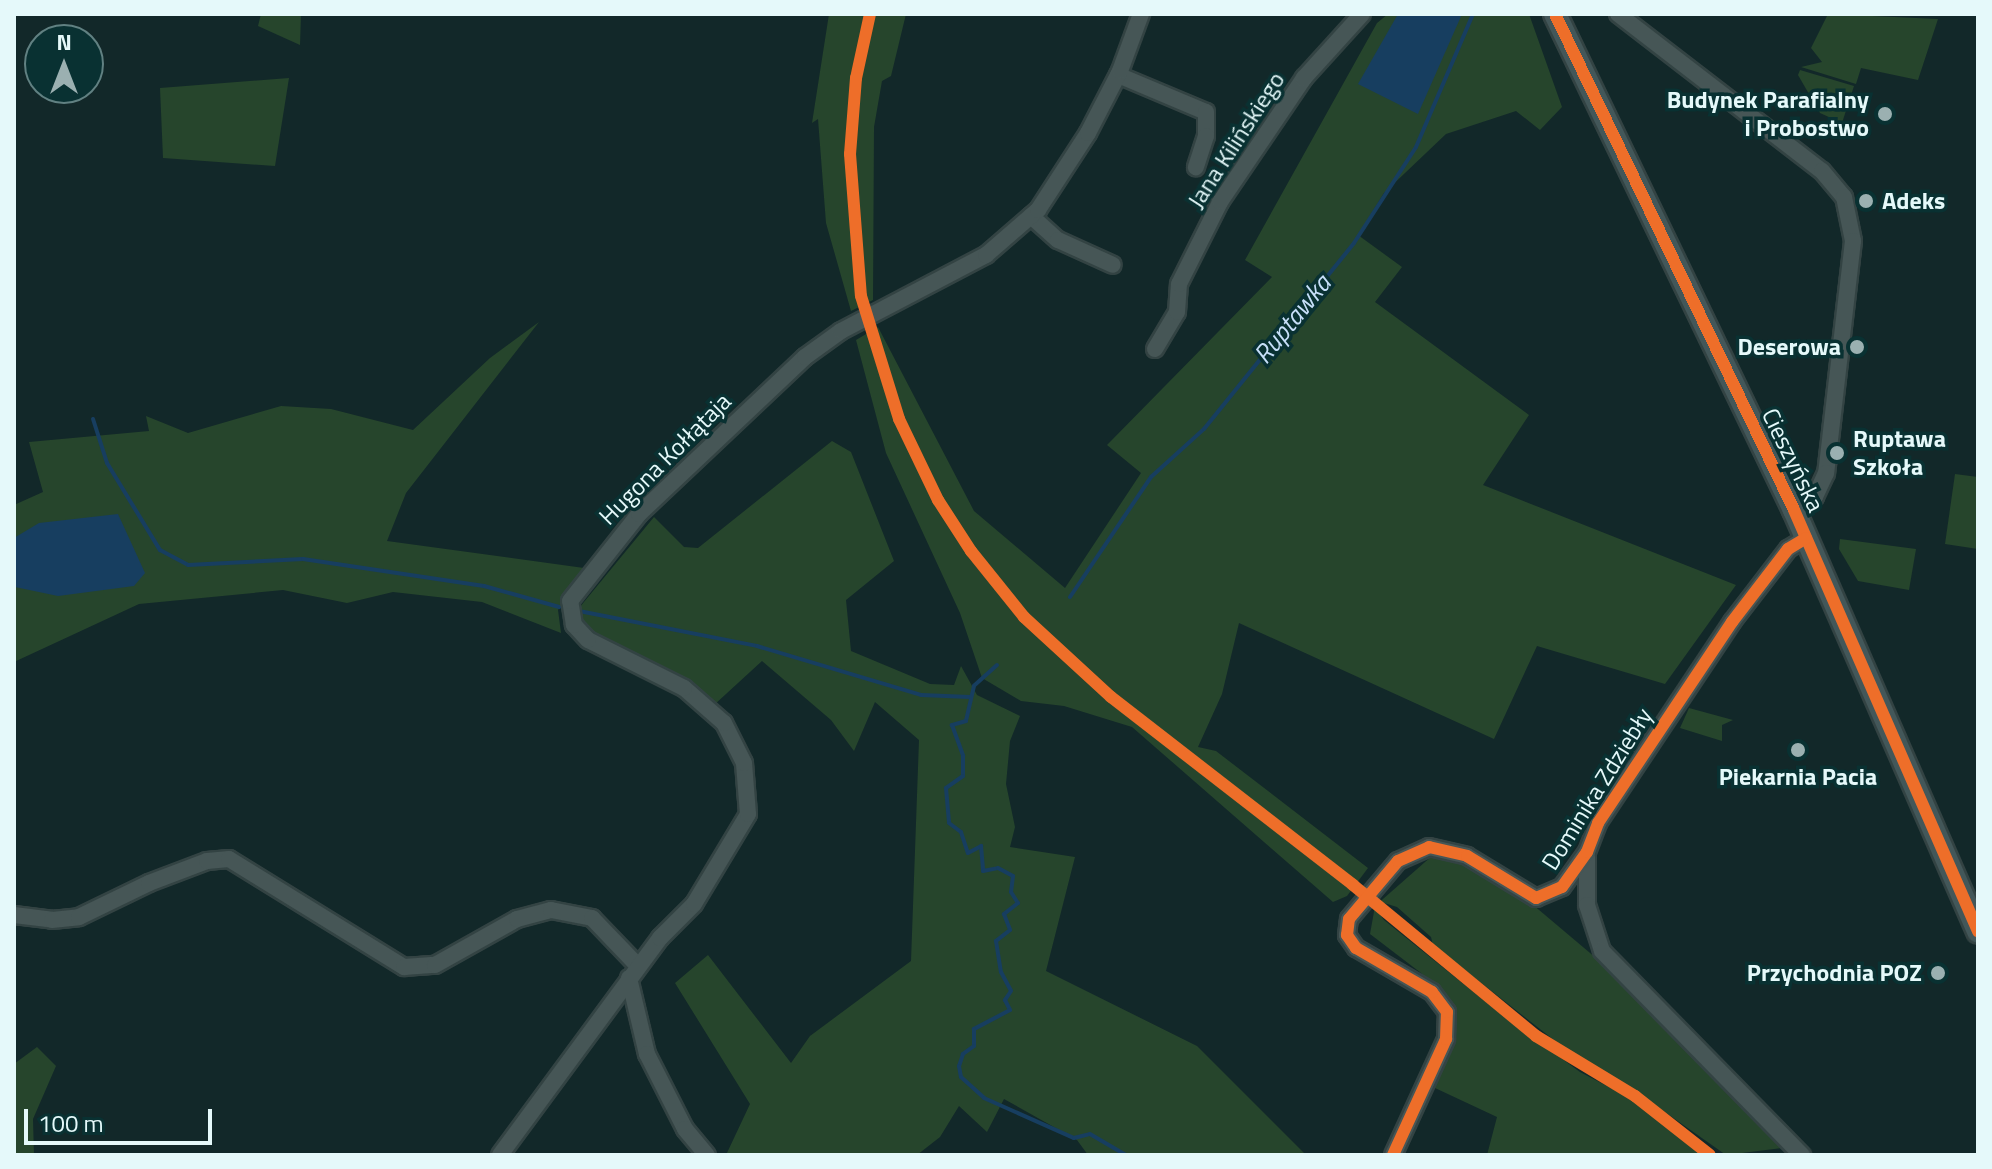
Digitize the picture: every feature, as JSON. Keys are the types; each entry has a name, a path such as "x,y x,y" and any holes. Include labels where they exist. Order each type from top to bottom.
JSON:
{"main road":[{"name":"Cieszyńska","path":"1555,14 1794,510 1978,932"}],"street":[{"name":"Hugona Kołłątaja","path":"500,1155 634,972 694,904 743,826 750,798 748,779 735,741 713,712 684,688 588,640 574,625 570,601 639,514 805,357 841,331 986,255 1031,216 1083,142 1118,75 1141,14"},
{"name":"Jana Kilińskiego","path":"1155,349 1177,312 1179,284 1220,202 1304,78 1362,14"},
{"path":"1618,14 1822,171 1844,197 1853,241 1826,473 1815,497 1794,510"},
{"path":"1118,75 1206,112 1206,136 1196,167"},
{"path":"1031,216 1058,240 1113,265"},
{"name":"Dominika Zdziebły","path":"1393,1155 1446,1039 1447,1012 1432,992 1356,948 1347,935 1349,919 1384,874 1411,852 1447,850 1467,856 1536,898 1562,887 1587,852 1598,823 1732,622 1788,549 1806,538"},
{"name":"Dominika Zdziebły","path":"1587,852 1587,905 1602,951 1802,1155"},
{"path":"14,915 52,920 79,917 149,883 207,861 229,859 404,967 435,965 517,919 551,910 592,918 634,972 647,1054 685,1129 707,1155"}],"green space":[{"path":"261,14 301,14 300,45 258,26"},
{"path":"829,14 906,14 891,76 882,81 874,127 873,300 851,311 826,223 818,119 812,123"},
{"path":"1388,14 1529,14 1562,107 1540,130 1516,111 1446,134 1384,193 1358,235 1402,267 1375,302 1529,415 1483,485 1736,585 1665,684 1537,646 1494,739 1239,623 1222,694 1198,747 1216,751 1368,868 1347,896 1333,902 1132,727 1064,706 1021,701 982,678 960,613 886,453 856,340 878,327 974,511 1065,588 1141,473 1107,445 1272,277 1245,260 1377,23"},
{"path":"1828,14 1938,19 1918,80 1861,68 1856,84 1801,67 1822,62 1811,48"},
{"path":"1800,70 1854,86 1842,123 1820,113 1798,75"},
{"path":"289,78 275,166 163,158 160,88"},
{"path":"539,322 406,493 387,541 584,568 558,610 561,633 482,602 393,592 347,603 283,590 139,604 14,662 14,505 43,492 29,442 149,431 146,416 188,433 281,406 331,409 413,430 490,358"},
{"path":"832,441 851,452 894,561 846,600 851,651 930,684 954,685 961,666 977,695 1020,716 1010,741 1006,784 1015,827 1010,847 1075,857 1046,971 1197,1046 1306,1155 1088,1155 1077,1140 1004,1099 987,1132 959,1106 940,1137 917,1155 726,1155 750,1104 675,983 708,955 791,1063 810,1036 911,961 919,740 875,702 854,751 831,720 762,661 714,705 698,688 581,628 579,608 654,517 684,547 698,548"},
{"path":"1955,474 1978,477 1978,549 1945,544"},
{"path":"1840,539 1916,549 1909,590 1858,581 1839,549"},
{"path":"1689,708 1733,720 1722,725 1722,741 1680,728"},
{"path":"1433,855 1467,864 1532,904 1596,958 1783,1148 1726,1155 1635,1091 1573,1055 1433,945 1431,937 1397,907 1384,903 1378,912 1384,920 1497,1011 1580,1072 1630,1098 1702,1155 1487,1155 1497,1117 1435,1088 1456,1011 1421,973 1370,934 1375,906"},
{"path":"37,1047 56,1066 33,1119 34,1155 14,1155 14,1064"}],"water":[{"path":"1398,14 1462,14 1418,114 1358,84"},
{"path":"118,514 145,573 134,586 58,596 15,587 14,538 39,523"}],"waterway":[{"name":"Ruptawka","path":"1070,597 1151,477 1204,429 1354,243 1416,147 1473,14"},
{"path":"93,419 107,463 160,550 188,565 303,559 484,586 559,607"},
{"path":"579,611 757,646 921,695 970,697"},
{"name":"Ruptawka","path":"997,665 974,686 966,721 952,725 963,756 963,776 946,788 949,823 961,832 968,853 981,846 983,871 998,868 1013,876 1011,892 1018,903 1004,914 1010,930 996,941 1001,972 1011,991 1005,1000 1010,1010 974,1029 974,1046 963,1054 959,1066 961,1077 984,1098 1074,1138 1090,1134 1126,1155"}],"cycle path":[{"path":"870,14 856,78 850,154 861,296 899,419 938,500 971,551 1024,617 1111,697 1353,885 1536,1036 1635,1096 1710,1155"},
{"path":"1555,14 1794,510 1978,932"},
{"path":"1393,1155 1446,1039 1447,1012 1432,992 1356,948 1347,935 1349,919 1398,861 1429,847 1467,856 1536,898 1562,887 1587,852 1598,823 1732,622 1788,549 1806,538"}],"place":[{"name":"Budynek Parafialny i Probostwo","path":"1885,114"},
{"name":"Adeks","path":"1866,201"},
{"name":"Deserowa","path":"1857,347"},
{"name":"Ruptawa Szkoła","path":"1837,453"},
{"name":"Piekarnia Pacia","path":"1798,750"},
{"name":"Przychodnia POZ","path":"1938,973"}]}
